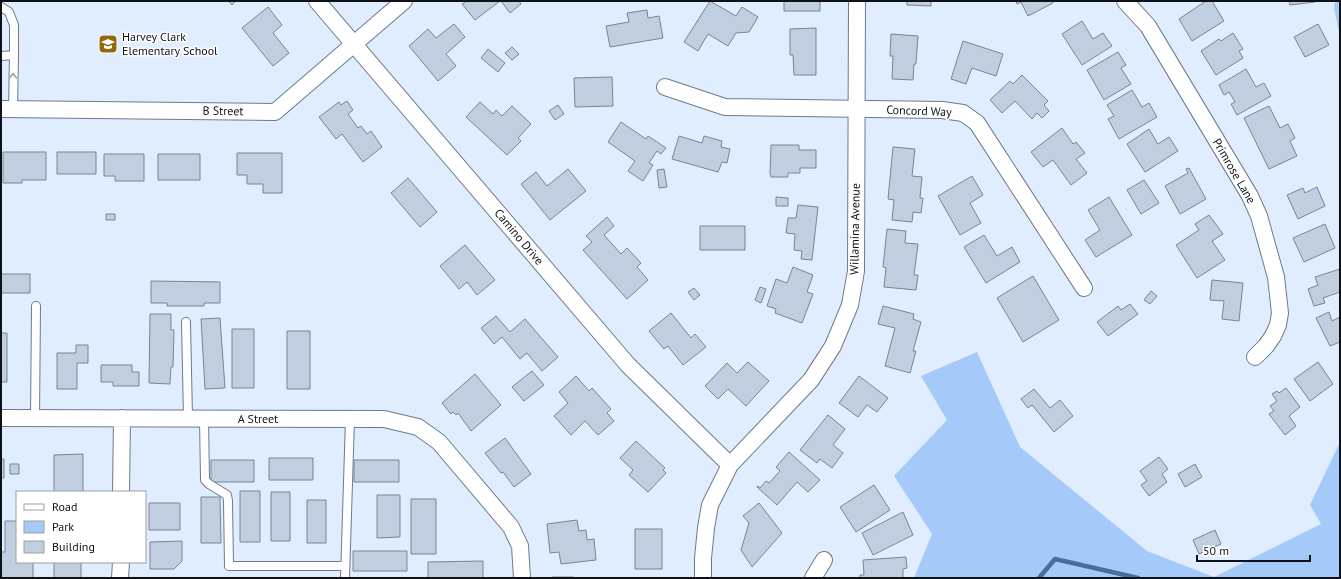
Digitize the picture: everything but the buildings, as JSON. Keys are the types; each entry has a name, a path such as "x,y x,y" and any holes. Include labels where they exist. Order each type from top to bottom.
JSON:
{"street":[{"name":"Camino Drive","path":"317,1 628,365 730,465"},
{"name":"B Street","path":"7,109 275,112 404,1"},
{"name":"Willamina Avenue","path":"703,578 703,558 710,505 730,465 811,380 833,346 850,305 856,271 857,1"},
{"name":"Primrose Lane","path":"1125,1 1148,26 1250,196 1259,216 1276,277 1280,313 1278,325 1273,336 1255,357"},
{"name":"Concord Way","path":"665,87 725,107 942,110 963,113 977,123 1084,288"},
{"name":"A Street","path":"1,418 384,419 418,427 439,442 511,527 520,546 522,578"},
{"path":"121,491 122,418"},
{"path":"813,578 824,560"},
{"path":"120,563 120,578"}],"lane":[{"path":"1,7 9,12 14,26 14,55 7,109"},
{"path":"1,56 14,55"},
{"path":"36,306 36,418"},
{"path":"186,322 188,418"},
{"path":"204,418 205,480 227,495 229,566 345,566"},
{"path":"345,578 350,419"}],"green space":[{"path":"1335,1 1340,1 1340,37 1334,8"},
{"path":"977,352 1020,447 1147,551 1214,577 1321,524 1310,505 1340,442 1340,578 914,578 932,534 894,476 947,420 921,376"}],"waterway":[{"path":"1039,578 1055,559 1138,578"}],"place":[{"name":"Harvey Clark Elementary School","path":"108,44"}]}
